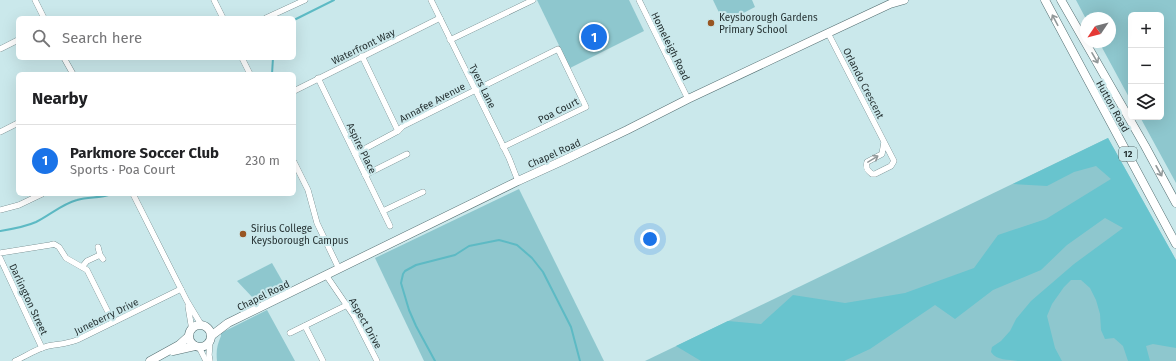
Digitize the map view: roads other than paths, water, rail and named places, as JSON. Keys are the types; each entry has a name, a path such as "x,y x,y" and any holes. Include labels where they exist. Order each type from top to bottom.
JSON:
{"main road":[{"name":"Chapel Road","path":"210,338 228,323 518,181 589,149 688,99 892,2 904,0"},
{"name":"Hutton Road","path":"1045,0 1176,244"},
{"name":"Hutton Road","path":"1061,0 1176,203"},
{"name":"Chapel Road","path":"204,327 228,323"},
{"path":"150,361 179,345 196,326 204,327 210,332 210,338 205,346 163,355"},
{"path":"190,333 191,342 197,347"}],"street":[{"path":"35,0 43,16"},
{"path":"214,0 222,16"},
{"path":"270,16 298,1 305,0"},
{"name":"Tyers Lane","path":"431,0 503,147 518,181"},
{"path":"450,40 533,0"},
{"name":"Homeleigh Road","path":"639,0 688,99"},
{"name":"Waterfront Way","path":"296,90 440,18"},
{"name":"Orlando Crescent","path":"828,33 884,142 892,158 893,163 875,174 872,174 867,170 867,162 882,154 884,142"},
{"path":"0,49 16,41"},
{"name":"Annafee Avenue","path":"355,154 398,131 402,126 558,49"},
{"name":"Poa Court","path":"503,147 586,107 558,49"},
{"path":"362,56 398,131"},
{"path":"65,60 71,72"},
{"path":"243,60 249,72"},
{"name":"Aspire Place","path":"318,78 390,226"},
{"path":"0,132 16,124"},
{"path":"365,174 407,154"},
{"path":"296,166 308,190 317,223 339,269"},
{"path":"383,212 423,192"},
{"path":"0,210 19,205 38,196"},
{"path":"134,196 187,301 204,327"},
{"path":"0,253 54,244 59,247 68,261 89,272 113,322"},
{"path":"82,267 87,261 101,257 98,247"},
{"name":"Darlington Street","path":"0,258 42,348"},
{"name":"Aspect Drive","path":"326,275 354,316 377,361"},
{"name":"Juneberry Drive","path":"15,361 42,348 65,344 77,340 181,289"},
{"path":"187,301 191,320 190,333"},
{"path":"290,333 347,305"},
{"path":"305,326 323,361"},
{"path":"210,338 210,361"},
{"path":"197,347 206,361"}],"waterway":[{"path":"296,19 334,0"},
{"path":"272,72 273,60"},
{"path":"0,231 32,224 72,202 81,199 103,196"},
{"path":"435,361 409,310 401,283 403,274 405,271 416,265 455,255 469,246 499,240 517,245 532,258 543,272 571,327 580,361"}],"place":[{"name":"Keysborough Gardens Primary School","path":"711,23"},
{"name":"Parkmore Soccer Club","path":"594,37"},
{"name":"Sirius College Keysborough Campus","path":"243,234"}]}
